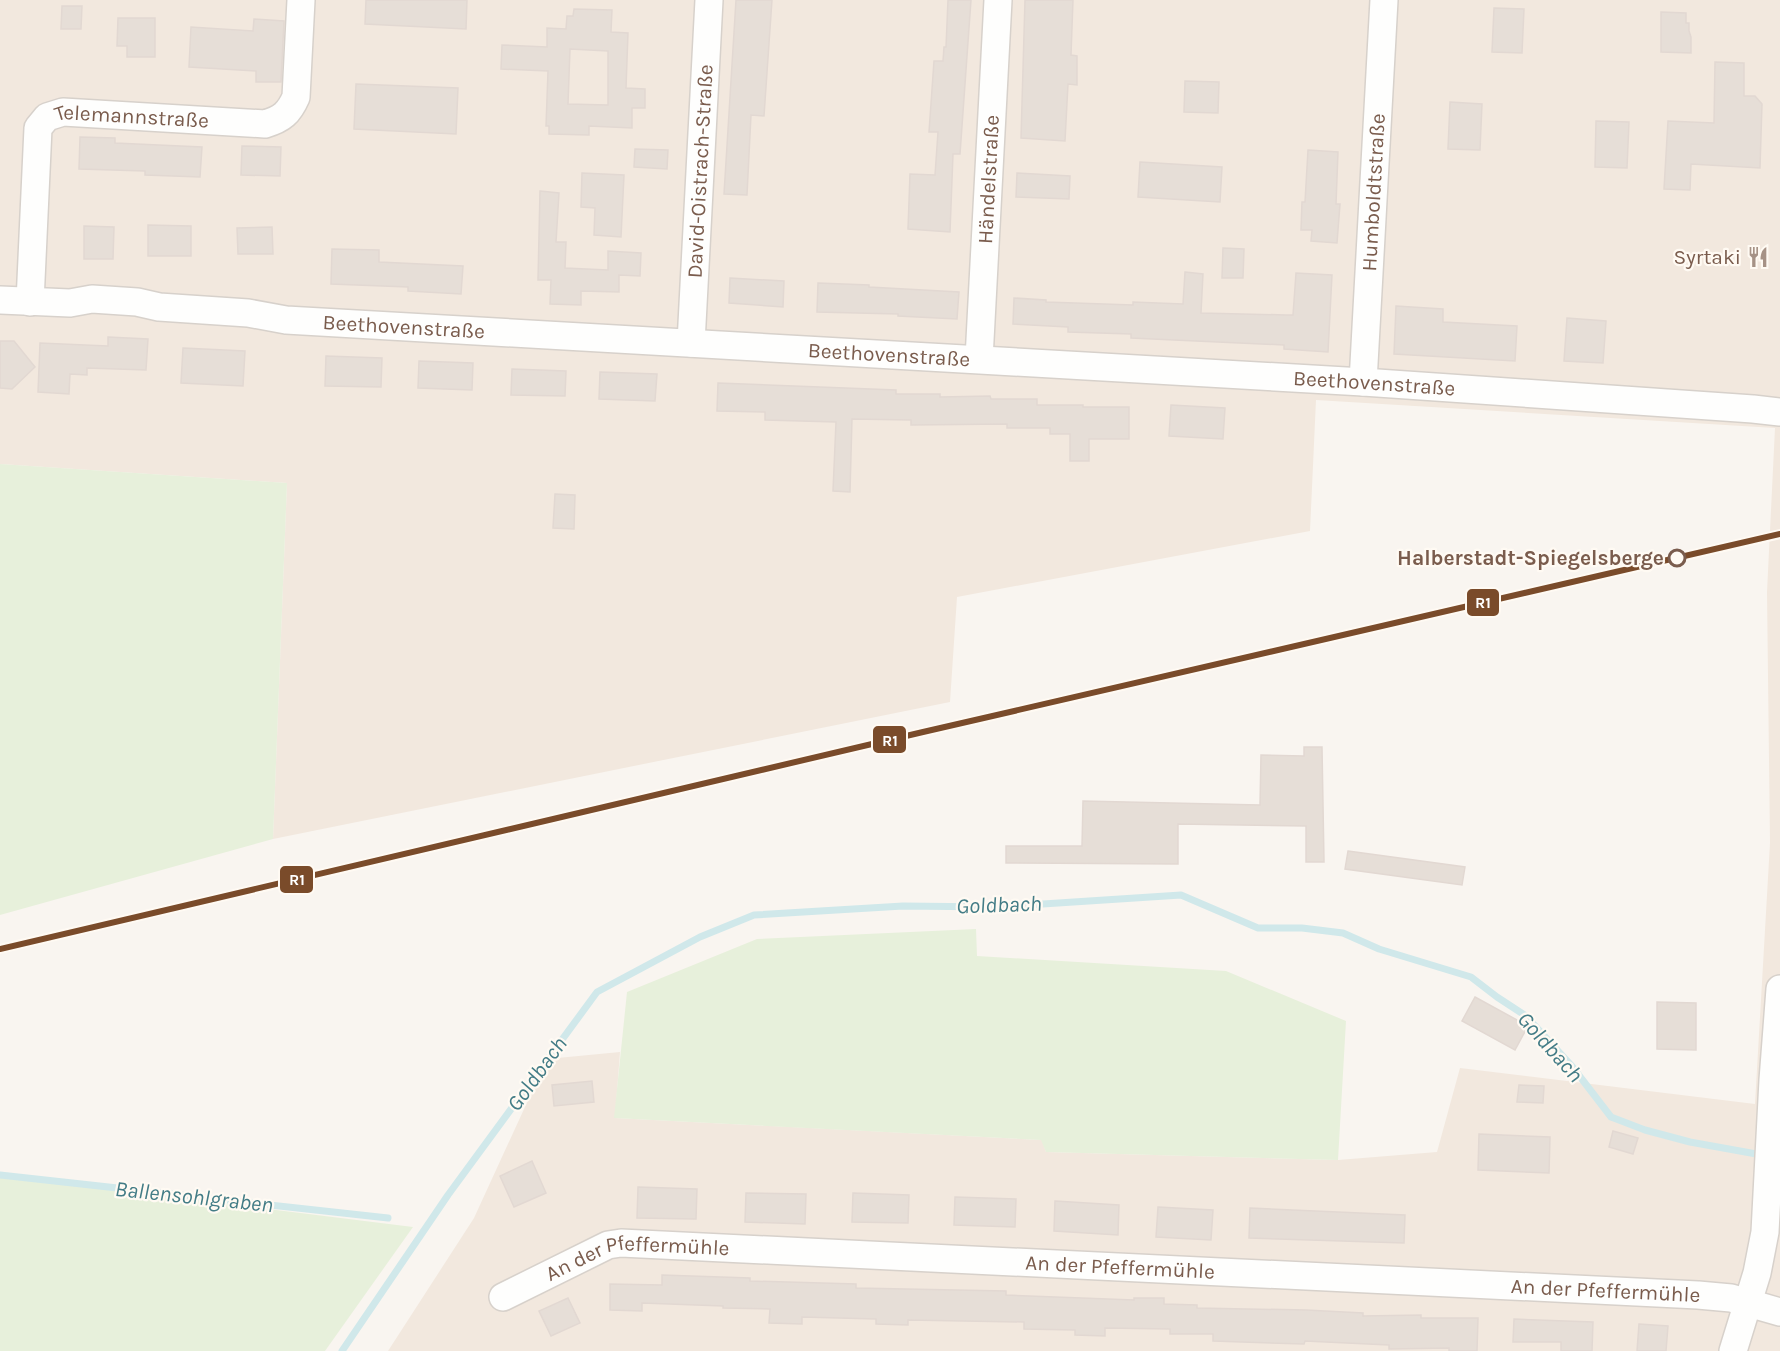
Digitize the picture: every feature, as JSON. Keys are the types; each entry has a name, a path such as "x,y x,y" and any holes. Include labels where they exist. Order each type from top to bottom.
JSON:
{"street":[{"name":"Telemannstraße","path":"30,302 38,128 47,117 63,112 266,124 279,120 290,110 296,97 301,0"},
{"name":"David-Oistrach-Straße","path":"691,343 709,0"},
{"name":"Händelstraße","path":"979,359 998,0"},
{"name":"Humboldtstraße","path":"1363,382 1384,0"},
{"name":"Beethovenstraße","path":"0,300 70,303 92,299 137,302 159,307 248,313 286,320 1363,382 1780,412"},
{"path":"1733,1351 1766,1232 1780,989"},
{"name":"An der Pfeffermühle","path":"503,1297 608,1245 621,1243 1698,1295 1731,1298 1780,1312"}],"shaded area":[{"path":"0,0 1780,0 1780,1351 388,1351 474,1218 547,1059 620,1052 615,1118 1042,1140 1046,1152 1338,1160 1437,1152 1460,1068 1755,1104 1770,843 1767,592 1775,428 1316,400 1310,531 957,597 950,702 273,839 287,483 0,464"}],"green space":[{"path":"0,464 287,483 273,839 0,915"},
{"path":"976,929 977,956 1226,971 1346,1021 1338,1160 1046,1152 1041,1140 614,1118 627,992 757,939"},
{"path":"0,1176 413,1227 325,1351 0,1351"}],"building":[{"path":"366,0 467,0 466,29 365,24"},
{"path":"736,0 772,0 764,116 751,115 747,195 724,194"},
{"path":"948,0 971,0 960,154 953,154 950,232 908,229 910,174 935,175 938,132 929,132 934,61 943,61 944,47 946,47"},
{"path":"1025,0 1073,0 1071,55 1077,56 1077,85 1068,84 1065,141 1021,138"},
{"path":"62,6 82,6 81,29 61,29"},
{"path":"1494,8 1524,9 1522,53 1492,52"},
{"path":"574,9 612,10 611,32 628,33 626,88 645,89 645,108 632,108 632,128 589,126 589,135 549,134 549,126 546,126 548,71 501,69 502,45 547,47 547,28 566,29 567,16 573,16","holes":["570,49 608,51 608,105 568,104"]},
{"path":"1661,12 1686,13 1686,23 1689,23 1691,37 1691,53 1661,52"},
{"path":"118,18 155,18 155,57 127,57 127,46 117,46"},
{"path":"254,19 284,21 281,82 256,82 256,71 189,67 191,27 253,31"},
{"path":"1715,62 1744,63 1744,96 1755,96 1762,104 1760,168 1691,164 1690,190 1664,189 1668,121 1714,123"},
{"path":"1185,81 1219,82 1218,113 1184,112"},
{"path":"356,84 458,88 456,134 354,129"},
{"path":"1450,102 1482,104 1480,150 1448,149"},
{"path":"1596,121 1629,122 1627,168 1595,167"},
{"path":"80,137 115,138 115,143 202,147 200,177 145,175 145,171 79,169"},
{"path":"242,146 281,147 280,176 241,175"},
{"path":"635,149 668,150 667,169 634,167"},
{"path":"1308,150 1338,152 1336,204 1340,204 1337,243 1311,241 1312,230 1301,230"},
{"path":"1140,162 1222,167 1220,202 1138,197"},
{"path":"582,173 624,175 621,237 594,235 595,208 581,207"},
{"path":"1017,173 1070,176 1069,199 1016,197"},
{"path":"540,191 559,193 556,242 566,242 565,268 608,270 608,251 641,253 640,276 619,275 619,292 581,291 581,305 550,304 551,280 538,280"},
{"path":"148,225 191,226 191,256 148,256"},
{"path":"84,226 114,227 113,259 84,259"},
{"path":"272,227 273,254 238,254 237,228"},
{"path":"1223,248 1244,249 1243,278 1222,278"},
{"path":"332,249 379,250 379,262 463,266 461,294 408,291 408,287 331,284"},
{"path":"1185,272 1203,274 1201,313 1286,315 1293,315 1296,273 1332,275 1328,352 1284,349 1284,345 1131,338 1131,334 1068,332 1068,327 1013,324 1014,298 1046,300 1046,302 1183,304"},
{"path":"730,278 784,281 783,307 729,303"},
{"path":"818,283 959,292 957,319 898,316 898,314 817,312"},
{"path":"1396,306 1443,309 1443,322 1517,326 1515,361 1394,354"},
{"path":"1567,318 1606,321 1603,363 1564,361"},
{"path":"108,337 148,339 146,370 87,368 87,375 70,374 69,394 38,392 40,343 108,346"},
{"path":"0,341 14,341 35,367 12,389 0,388"},
{"path":"183,348 245,351 243,386 181,383"},
{"path":"326,356 382,358 381,387 325,386"},
{"path":"419,361 473,363 472,390 418,388"},
{"path":"512,369 566,371 565,396 511,395"},
{"path":"600,372 657,374 655,401 599,399"},
{"path":"718,383 896,390 896,394 940,394 940,397 990,396 991,399 1037,399 1037,405 1129,407 1129,439 1089,439 1089,461 1070,461 1070,434 1050,434 1050,428 1007,428 1007,424 911,425 911,420 852,419 850,492 833,491 836,422 765,420 765,412 717,411"},
{"path":"1171,405 1225,408 1223,439 1169,436"},
{"path":"555,494 575,495 574,529 553,528"},
{"path":"1304,747 1322,747 1324,862 1306,862 1306,826 1178,824 1178,864 1006,863 1006,846 1082,846 1083,801 1260,805 1261,755 1304,756"},
{"path":"1348,851 1465,867 1462,885 1345,869"},
{"path":"1475,997 1528,1026 1515,1050 1462,1021"},
{"path":"1657,1002 1696,1003 1696,1050 1657,1049"},
{"path":"592,1081 594,1102 554,1106 552,1085"},
{"path":"1519,1085 1544,1086 1543,1103 1517,1102"},
{"path":"1613,1131 1638,1138 1633,1154 1609,1147"},
{"path":"1479,1134 1550,1137 1549,1173 1478,1170"},
{"path":"532,1161 546,1193 514,1207 500,1176"},
{"path":"638,1187 697,1189 696,1219 637,1218"},
{"path":"746,1193 806,1194 805,1224 745,1222"},
{"path":"853,1193 909,1195 908,1223 852,1222"},
{"path":"955,1197 1016,1199 1015,1227 954,1225"},
{"path":"1055,1201 1119,1205 1118,1235 1054,1231"},
{"path":"1158,1207 1213,1210 1211,1240 1156,1237"},
{"path":"1250,1208 1405,1215 1404,1243 1249,1238"},
{"path":"662,1275 750,1278 750,1281 856,1284 856,1288 1006,1291 1006,1295 1134,1300 1134,1298 1164,1298 1164,1304 1197,1305 1197,1308 1306,1310 1363,1313 1363,1316 1421,1315 1421,1318 1478,1318 1477,1351 1449,1351 1449,1348 1389,1349 1389,1345 1305,1341 1304,1344 1213,1341 1213,1334 1170,1334 1170,1329 1105,1328 1105,1336 1075,1335 1075,1330 1024,1329 1024,1322 908,1320 908,1325 876,1324 876,1319 802,1317 802,1324 769,1323 770,1309 723,1308 723,1306 642,1303 642,1311 610,1310 610,1284 662,1285"},
{"path":"568,1298 580,1323 551,1336 539,1311"},
{"path":"1514,1319 1593,1322 1592,1351 1561,1351 1561,1342 1513,1342"},
{"path":"1639,1324 1668,1326 1666,1351 1637,1351"}],"waterway":[{"name":"Goldbach","path":"342,1351 448,1195 597,992 700,937 754,915 903,906 995,907 1181,895 1258,928 1302,928 1343,933 1379,949 1471,977 1526,1016 1571,1065 1611,1117 1645,1130 1690,1142 1762,1155"},
{"name":"Ballensohlgraben","path":"0,1175 388,1218"}],"transit line":[{"name":"R1","path":"0,949 1780,534"}],"place":[{"name":"Syrtaki","path":"1758,257"},
{"name":"Halberstadt-Spiegelsberge","path":"1677,558"}]}
